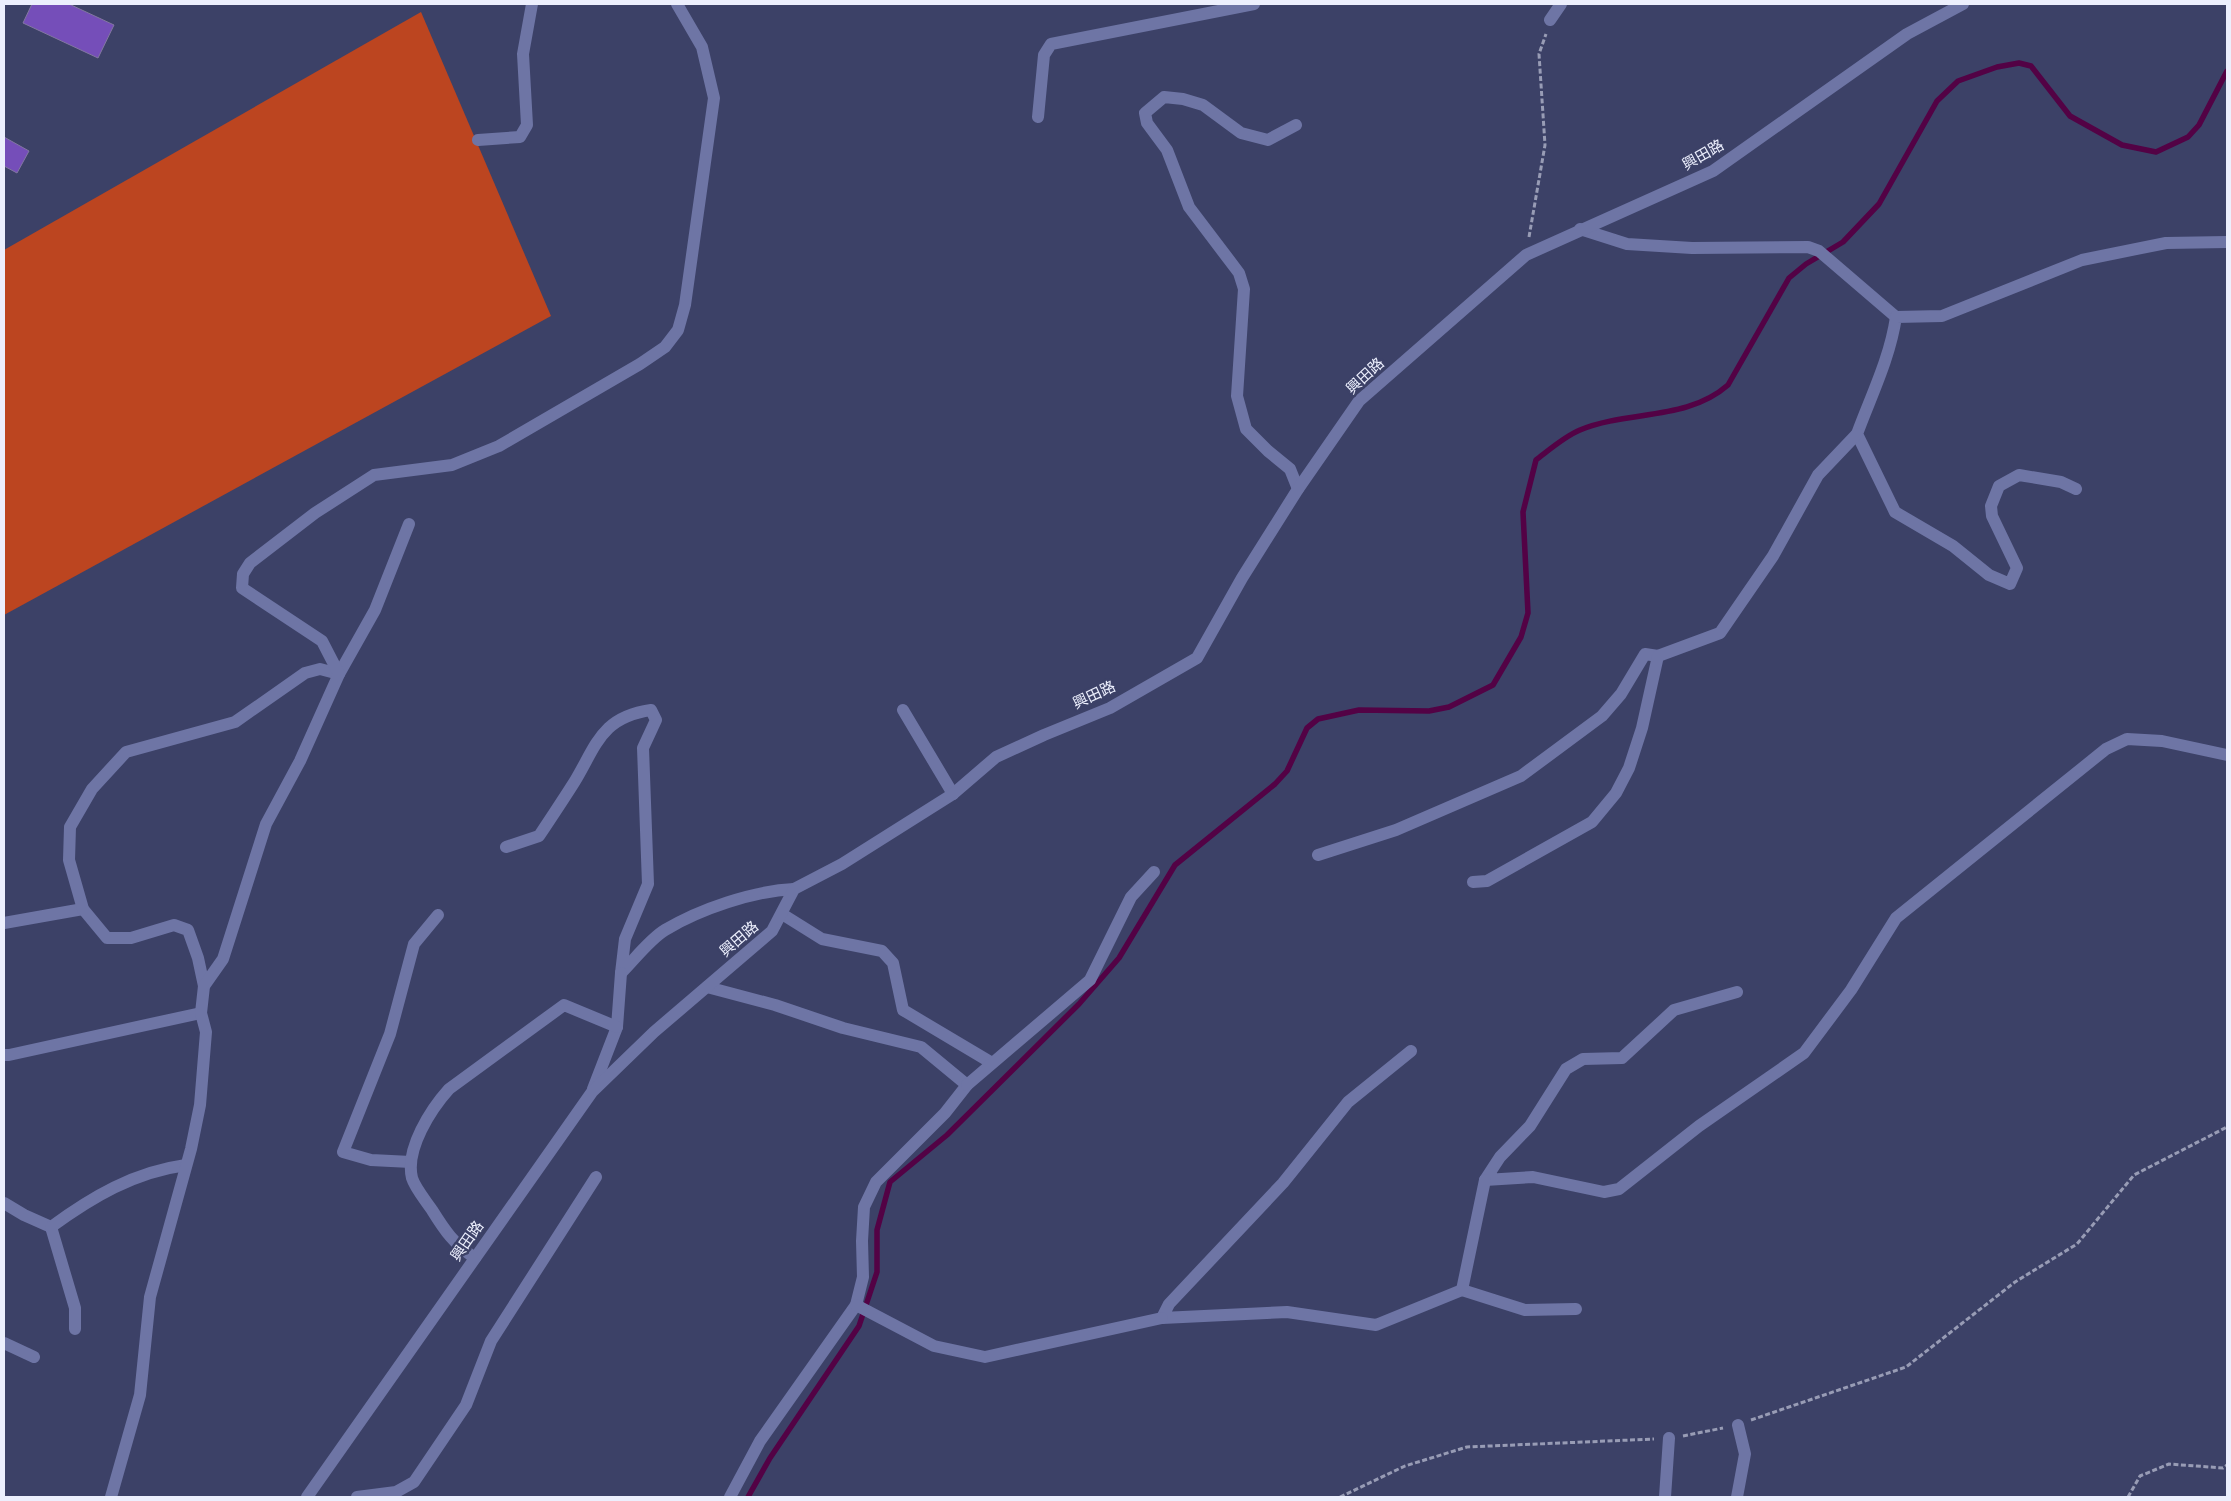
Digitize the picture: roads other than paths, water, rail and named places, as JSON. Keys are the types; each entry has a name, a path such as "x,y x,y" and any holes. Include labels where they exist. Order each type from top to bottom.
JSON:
{"street":[{"path":"478,140 520,137 526,126 523,54 532,4"},
{"path":"339,674 322,641 242,588 243,574 250,563 316,513 374,475 452,465 499,446 640,364 665,346 678,330 685,304 714,98 702,47 677,4"},
{"path":"1038,117 1044,54 1051,44 1254,4"},
{"path":"1550,20 1561,4"},
{"name":"興田路","path":"307,1497 592,1092 654,1032 772,931 794,889 842,864 952,794 996,758 1044,735 1110,708 1197,658 1242,578 1298,488 1359,401 1526,255 1580,229 1713,172 1907,34 1964,4"},
{"path":"1296,125 1268,140 1241,132 1204,105 1183,98 1164,97 1145,113 1147,123 1167,150 1189,207 1239,273 1244,289 1238,396 1246,429 1290,469 1298,488"},
{"path":"1580,229 1627,244 1692,248 1808,247 1819,251 1896,317 1942,316 2082,260 2166,243 2227,242"},
{"path":"1318,855 1396,830 1521,776 1602,716 1621,694 1645,654 1658,656 1720,634 1773,556 1818,475 1857,434 1894,334 1896,317"},
{"path":"1857,434 1895,512 1953,546 1990,575 2010,584 2017,568 1992,516 1991,506 1999,486 2019,475 2061,482 2076,489"},
{"path":"204,986 223,959 266,824 300,762 339,674 375,610 408,524"},
{"path":"1473,882 1487,881 1592,822 1616,793 1629,768 1642,728 1658,656"},
{"path":"111,1497 140,1395 150,1297 191,1149 200,1105 206,1032 201,1013 204,986 198,958 188,930 174,925 131,938 107,938 83,909 69,860 70,827 92,789 126,752 235,722 305,673 320,669 339,674"},
{"path":"506,846 539,836 575,780 595,744 615,722 631,713 651,710 656,720 644,748 648,884 624,939 617,1027 592,1092"},
{"path":"903,710 952,794"},
{"path":"1485,1180 1533,1177 1604,1192 1618,1189 1699,1126 1804,1053 1850,990 1896,918 2106,750 2127,739 2162,741 2227,755"},
{"path":"730,1497 760,1441 856,1305 863,1277 862,1241 864,1208 876,1182 945,1113 967,1085 1090,980 1130,897 1154,872"},
{"path":"621,973 664,931 703,911 773,890 794,889"},
{"path":"4,922 83,909"},
{"path":"782,914 822,939 882,951 893,963 902,1010 992,1064"},
{"path":"411,1162 371,1160 343,1152 390,1034 414,944 438,915"},
{"path":"707,987 775,1005 843,1028 921,1047 952,1070 967,1085"},
{"path":"1462,1290 1485,1180 1500,1157 1530,1126 1566,1069 1583,1059 1622,1058 1674,1010 1737,992"},
{"path":"475,1258 458,1246 443,1228 412,1179 411,1162 418,1139 435,1104 449,1088 564,1005 617,1027"},
{"path":"4,1055 9,1056 201,1013"},
{"path":"1162,1318 1169,1304 1283,1183 1348,1102 1411,1051"},
{"path":"50,1227 76,1209 131,1178 160,1168 186,1166"},
{"path":"357,1497 396,1492 414,1482 466,1405 491,1341 596,1177"},
{"path":"4,1203 50,1227 75,1308 75,1329"},
{"path":"856,1305 934,1346 985,1357 1162,1318 1287,1312 1376,1324 1462,1290 1525,1310 1576,1309"},
{"path":"4,1343 34,1357"},
{"path":"1737,1497 1745,1454 1738,1425"},
{"path":"1665,1497 1669,1438"}],"waterway":[{"path":"748,1497 770,1458 859,1326 877,1272 877,1230 890,1182 947,1135 1079,1004 1119,958 1175,865 1275,784 1287,771 1307,728 1318,719 1359,710 1429,711 1449,707 1493,685 1521,637 1528,613 1523,512 1536,460 1563,439 1580,430 1618,420 1676,410 1712,396 1728,385 1789,278 1806,264 1843,242 1879,204 1937,101 1958,81 1997,67 2019,63 2031,66 2070,116 2122,145 2156,152 2188,137 2199,125 2227,71"}]}
